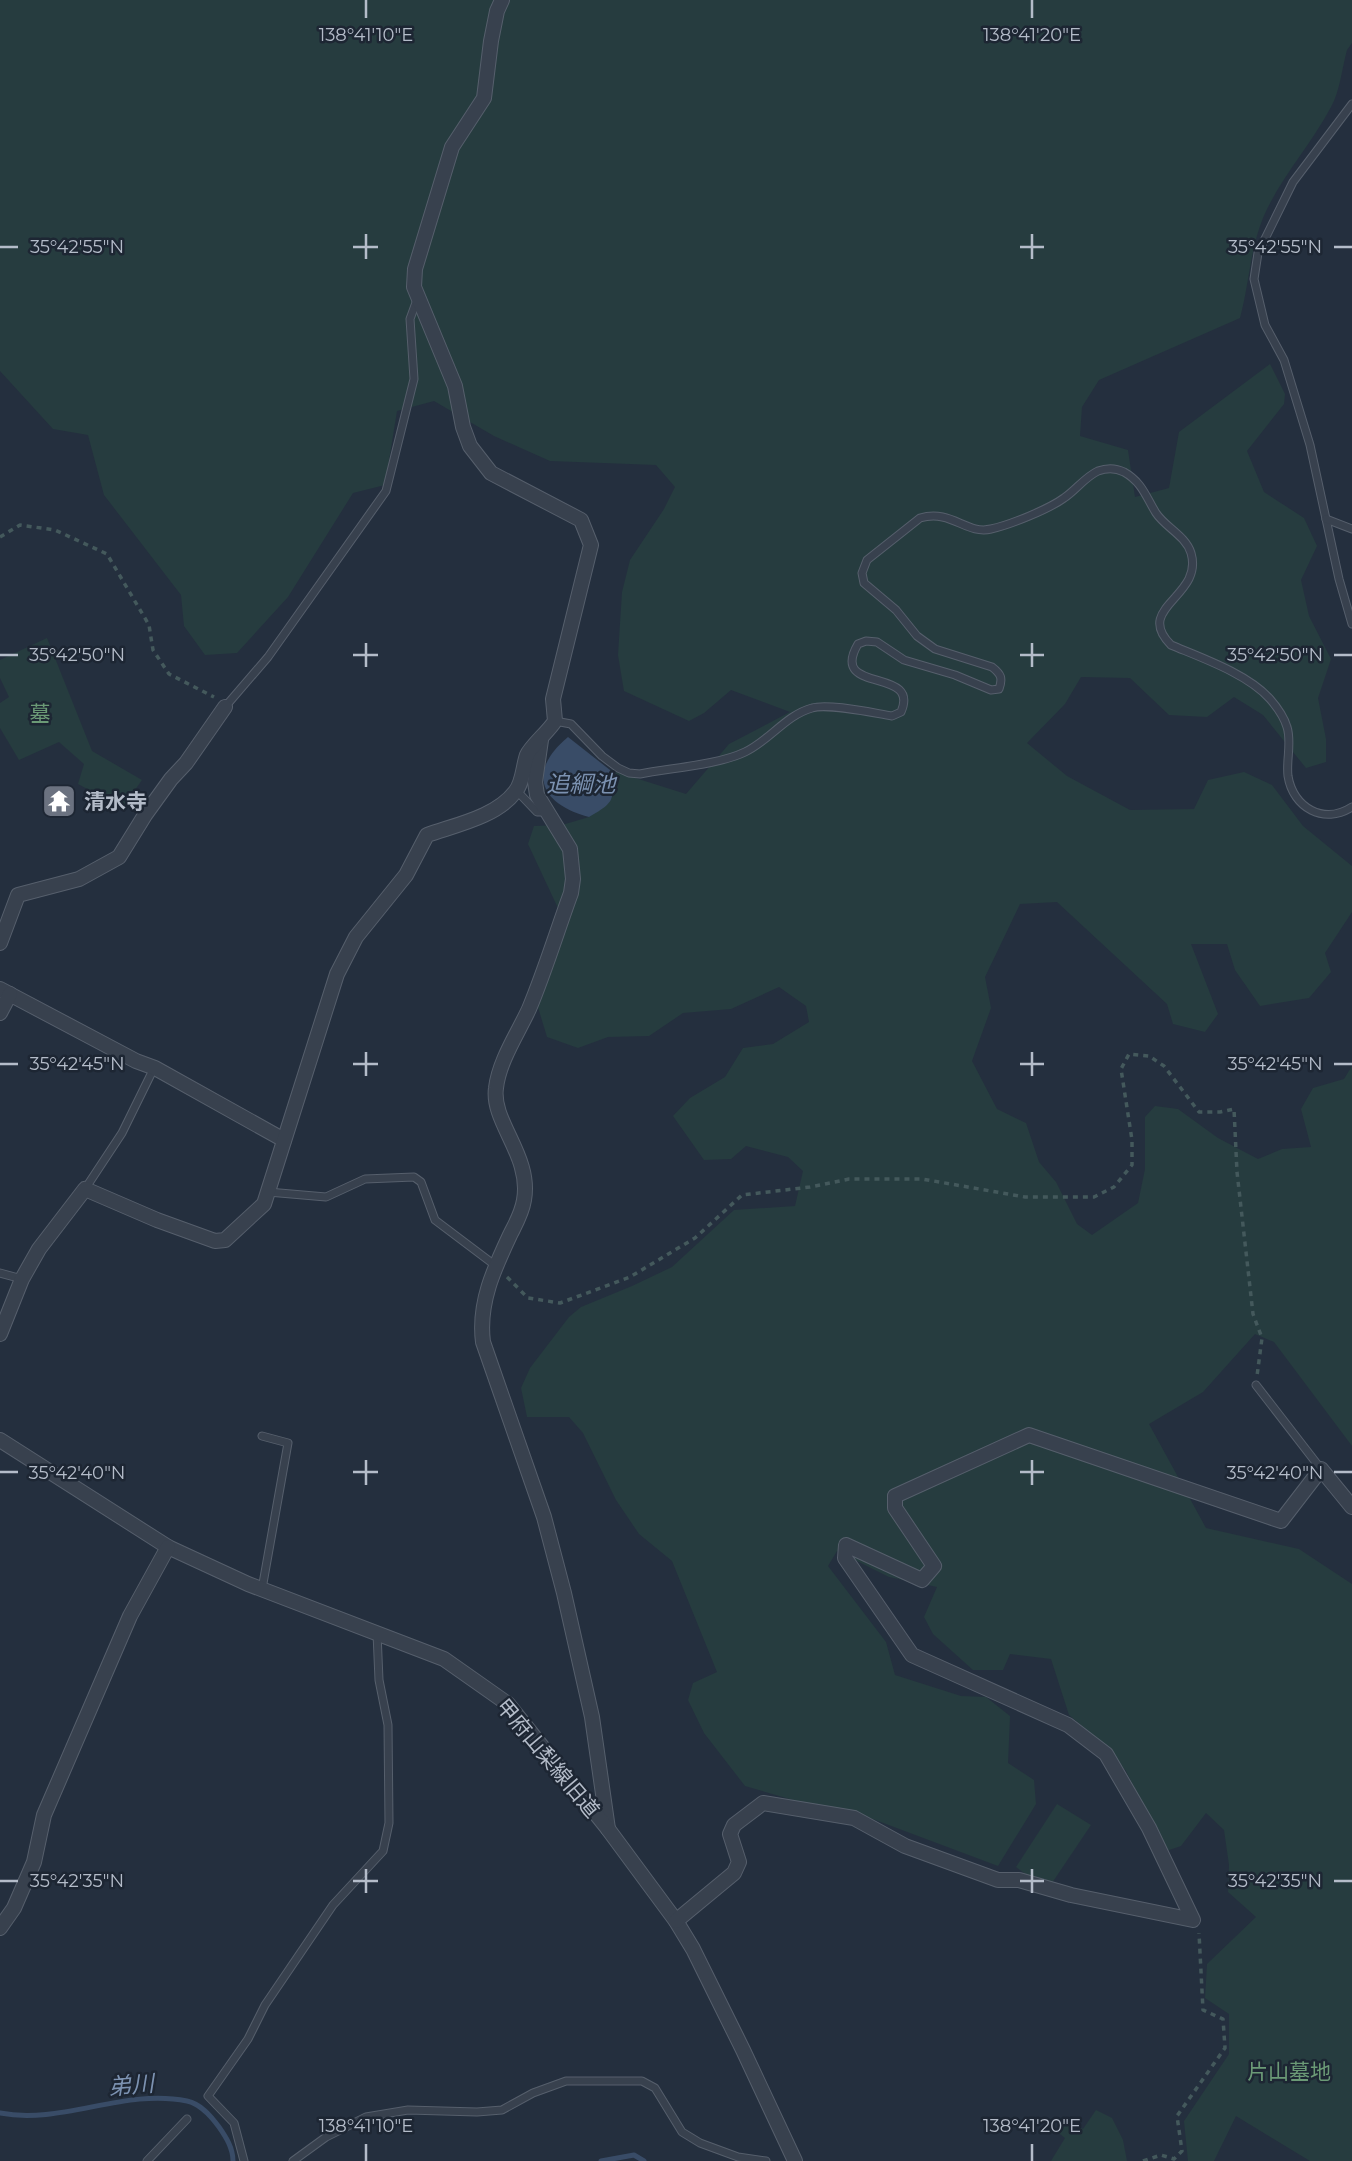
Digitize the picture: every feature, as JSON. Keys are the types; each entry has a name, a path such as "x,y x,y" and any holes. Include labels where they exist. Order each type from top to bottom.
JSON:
{"street":[{"path":"0,1334 22,1279 39,1249 85,1189 215,1241 225,1240 264,1204 337,974 356,937 406,876 427,835 476,818 497,807 517,791 528,752 555,721 553,699 591,545 581,520 491,473 470,446 463,427 455,386 414,287 415,269 452,147 484,98 491,41 502,0"},
{"path":"0,943 18,895 79,879 119,857 145,815 225,707"},
{"path":"541,740 535,782 537,795 570,849 573,879 530,1006 495,1088 496,1104 525,1176 525,1193 522,1209 484,1300 481,1324 483,1342 544,1517 564,1593 592,1717 608,1829"},
{"path":"0,1013 5,991 155,1068 284,1140"},
{"path":"1193,1920 1149,1828 1106,1754 1068,1725 912,1656 845,1558 846,1545 922,1580 934,1566 895,1508 895,1496 1029,1435 1281,1521 1321,1469 1352,1507"},
{"name":"甲府山梨線旧道","path":"0,1440 168,1548 262,1589 450,1662 508,1704 608,1829 676,1921 721,2005 795,2161"},
{"path":"0,1928 14,1908 34,1862 44,1815 130,1616 168,1548"},
{"path":"676,1921 734,1873 739,1862 730,1834 734,1825 763,1803 854,1818 905,1846 998,1880 1019,1880 1071,1895 1193,1920"}],"lane":[{"path":"1352,104 1293,182 1258,253 1254,279 1265,325 1284,360 1307,433 1339,579 1352,624"},
{"path":"225,707 268,657 386,491 414,379 410,319 418,297"},
{"path":"555,721 571,724 602,756 618,768 640,774 744,753 760,744 788,720 811,708 823,707 892,716 901,712 905,695 899,687 861,676 854,669 851,660 853,652 858,644 866,641 877,642 904,660 955,675 991,690 999,689 1002,681 1000,674 992,667 935,649 917,636 896,610 863,583 862,573 867,560 920,518 931,515 945,516 977,530 991,530 1047,508 1099,471 1114,469 1124,472 1138,482 1157,515 1190,551 1192,565 1187,584 1159,618 1164,638 1171,645 1244,679 1270,699 1287,725 1289,777 1293,792 1301,803 1318,815 1330,816 1352,807"},
{"path":"1326,519 1352,529"},
{"path":"517,791 537,812 548,812"},
{"path":"85,1189 122,1133 155,1068"},
{"path":"268,1192 326,1197 365,1179 414,1177 421,1182 435,1220 496,1266"},
{"path":"0,1273 22,1279"},
{"path":"1256,1385 1321,1469"},
{"path":"261,1436 288,1443 262,1589"},
{"path":"244,2161 234,2123 208,2096 248,2039 265,2005 333,1905 383,1851 389,1823 388,1726 379,1680 377,1632"},
{"path":"293,2161 326,2137 366,2117 408,2110 502,2110 533,2093 566,2081 642,2081 656,2088 682,2132 700,2144 738,2157 766,2161"},
{"path":"147,2161 187,2119"}],"path":[{"path":"0,537 20,525 55,530 107,554 149,625 153,650 169,674 209,693 225,707"},
{"path":"496,1266 528,1298 561,1303 630,1277 695,1238 742,1195 810,1187 849,1178 922,1178 1025,1197 1094,1197 1114,1187 1132,1165 1132,1140 1121,1069 1129,1054 1149,1056 1164,1066 1199,1112 1234,1109 1237,1172 1253,1314 1262,1338 1256,1385"},
{"path":"1143,2161 1161,2155 1174,2159 1182,2151 1177,2116 1225,2048 1223,2019 1203,2010 1201,1937 1193,1920"}],"green space":[{"name":"片山墓地","path":"0,0 1352,0 1352,43 1347,50 1337,94 1263,218 1255,242 1240,318 1099,380 1082,407 1080,436 1128,450 1135,497 1169,488 1179,432 1270,364 1285,394 1284,404 1247,451 1264,492 1304,518 1317,546 1301,580 1309,616 1331,659 1318,698 1326,739 1326,762 1306,768 1263,715 1234,697 1207,717 1169,715 1130,678 1081,677 1065,704 1027,743 1067,776 1130,810 1194,809 1208,780 1244,772 1272,785 1303,826 1352,866 1352,912 1325,953 1331,972 1309,998 1260,1006 1235,970 1227,944 1191,944 1218,1014 1205,1032 1173,1024 1167,1004 1057,902 1020,904 985,977 991,1008 972,1061 997,1109 1026,1123 1039,1162 1056,1182 1077,1224 1092,1235 1138,1203 1145,1169 1145,1117 1155,1106 1178,1109 1218,1138 1258,1159 1282,1149 1311,1147 1301,1109 1313,1088 1344,1079 1352,1066 1352,1446 1274,1342 1255,1334 1203,1392 1149,1424 1206,1528 1299,1549 1352,1584 1352,2161 1310,2161 1236,2116 1214,2161 1188,2161 1184,2121 1229,2054 1229,2014 1205,1998 1207,1964 1256,1917 1228,1892 1229,1865 1224,1830 1206,1813 1181,1846 1166,1851 1126,1771 1102,1743 1069,1715 1051,1659 1010,1654 1003,1670 973,1670 933,1634 924,1617 937,1587 889,1577 837,1551 828,1566 886,1642 895,1675 961,1696 986,1697 1010,1716 1008,1763 1034,1780 1036,1804 998,1866 854,1812 796,1801 745,1786 704,1733 688,1700 693,1683 717,1672 672,1561 639,1534 616,1500 583,1433 569,1417 527,1417 521,1388 530,1368 569,1317 581,1307 672,1267 734,1210 795,1206 803,1171 788,1157 746,1146 731,1159 704,1160 673,1116 690,1098 725,1077 743,1048 773,1044 809,1022 806,1006 779,987 731,1009 683,1013 649,1036 608,1037 578,1048 547,1037 537,1004 564,921 528,844 534,826 562,825 589,817 614,795 610,770 686,794 729,744 790,712 731,690 704,713 689,721 624,691 618,655 622,592 630,560 664,509 675,487 656,465 550,461 494,436 434,401 397,411 385,485 353,493 288,597 237,653 205,655 184,626 181,595 104,495 88,435 53,429 0,371"},
{"name":"墓","path":"47,638 92,751 142,780 122,808 78,784 84,764 59,742 19,760 0,728 0,703 9,697 0,678 0,660"},
{"path":"1057,1804 1091,1825 1052,1883 1028,1876 1016,1867"},
{"path":"1096,2110 1112,2118 1123,2140 1127,2161 1051,2161 1065,2138 1056,2131 1066,2118 1083,2129"}],"water":[{"name":"追綱池","path":"568,737 610,770 611,799 604,808 589,817 559,804 544,785 543,774 547,762"}],"waterway":[{"name":"弟川","path":"0,2113 47,2114 140,2099 187,2101 201,2108 216,2123 229,2143 233,2161"},
{"name":"弟川","path":"601,2161 634,2155 644,2161"}],"place":[{"name":"清水寺","path":"59,801"}]}
